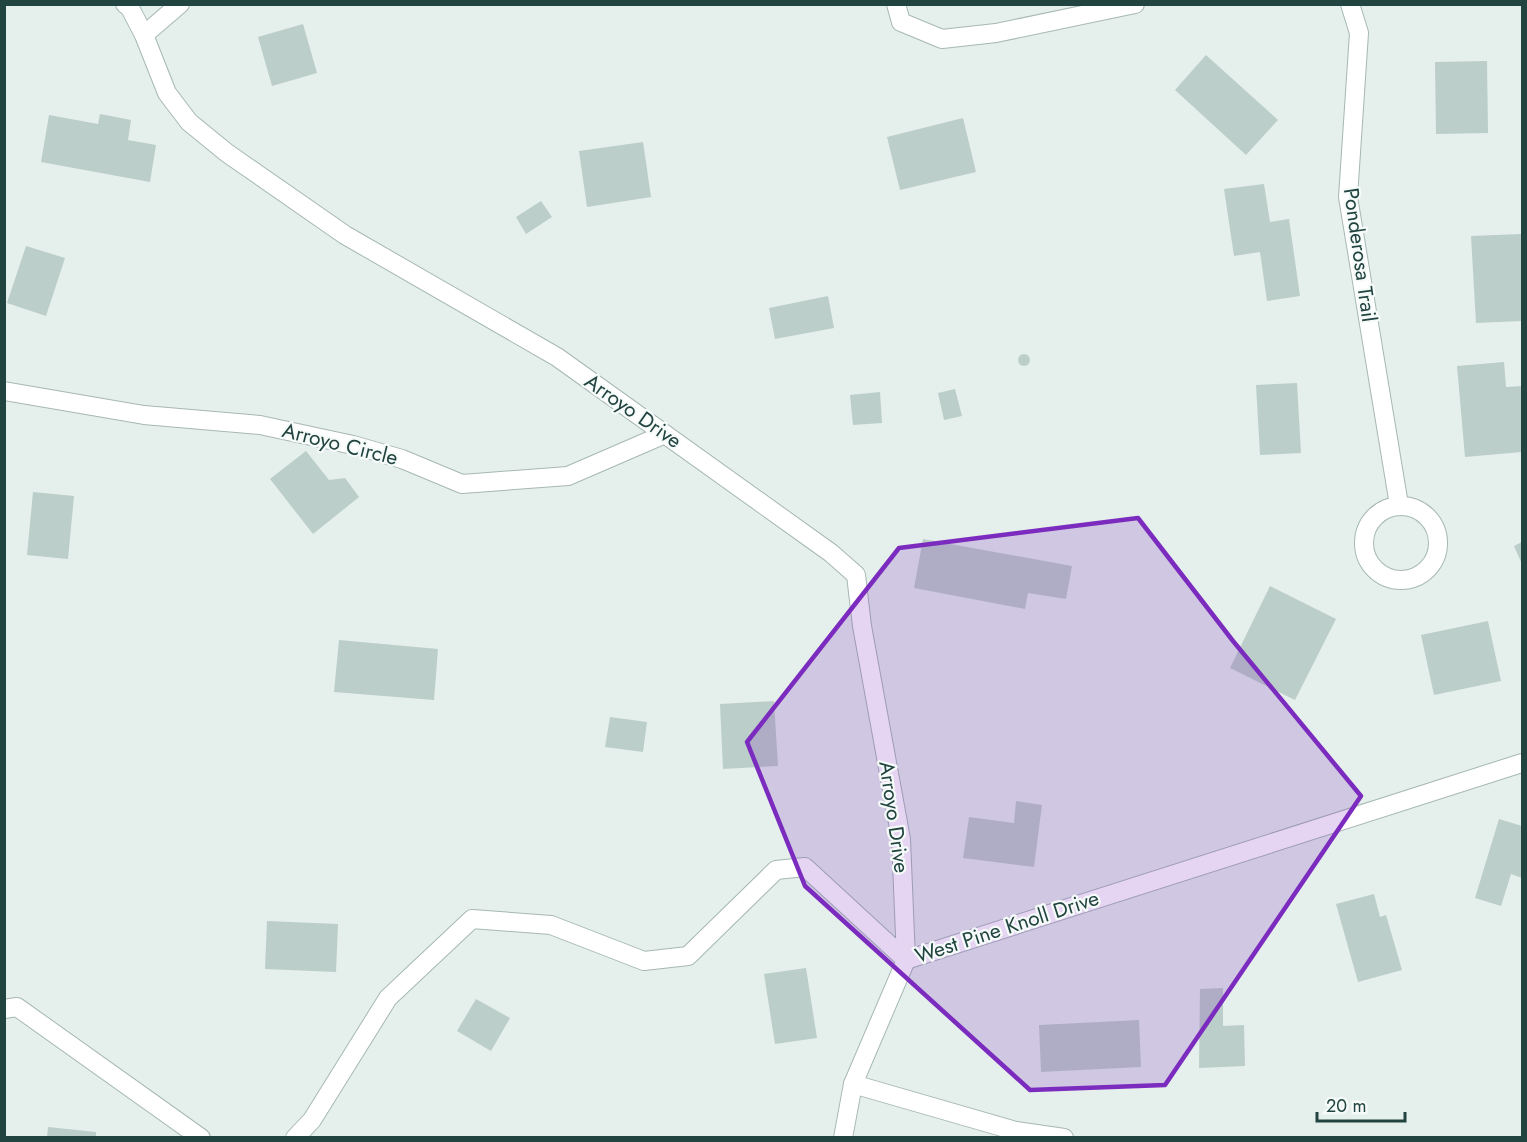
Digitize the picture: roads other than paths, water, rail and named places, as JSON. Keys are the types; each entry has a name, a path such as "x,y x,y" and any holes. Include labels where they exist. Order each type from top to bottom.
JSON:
{"street":[{"name":"Arroyo Drive","path":"125,4 130,8 144,35 167,93 189,122 227,153 345,235 557,357 831,554 856,575 862,626 901,838 906,960"},
{"path":"144,35 180,4"},
{"path":"896,4 902,22 942,39 996,33 1135,4"},
{"name":"Ponderosa Trail","path":"1350,4 1359,33 1348,197 1399,505"},
{"name":"Arroyo Circle","path":"4,391 144,415 260,425 382,453 462,484 568,476 665,434"},
{"path":"1399,505 1414,508 1426,515 1435,527 1438,542 1436,556 1428,568 1417,577 1403,581 1388,579 1376,571 1367,559 1364,545 1366,530 1373,518 1385,509 1399,505"},
{"name":"West Pine Knoll Drive","path":"295,1137 312,1120 388,998 472,919 551,925 644,962 688,956 776,870 805,867 906,960 1522,763"},
{"path":"843,1137 853,1084 906,960"},
{"path":"4,1009 17,1007 201,1137"},
{"path":"853,1084 1016,1131 1064,1137"}]}
